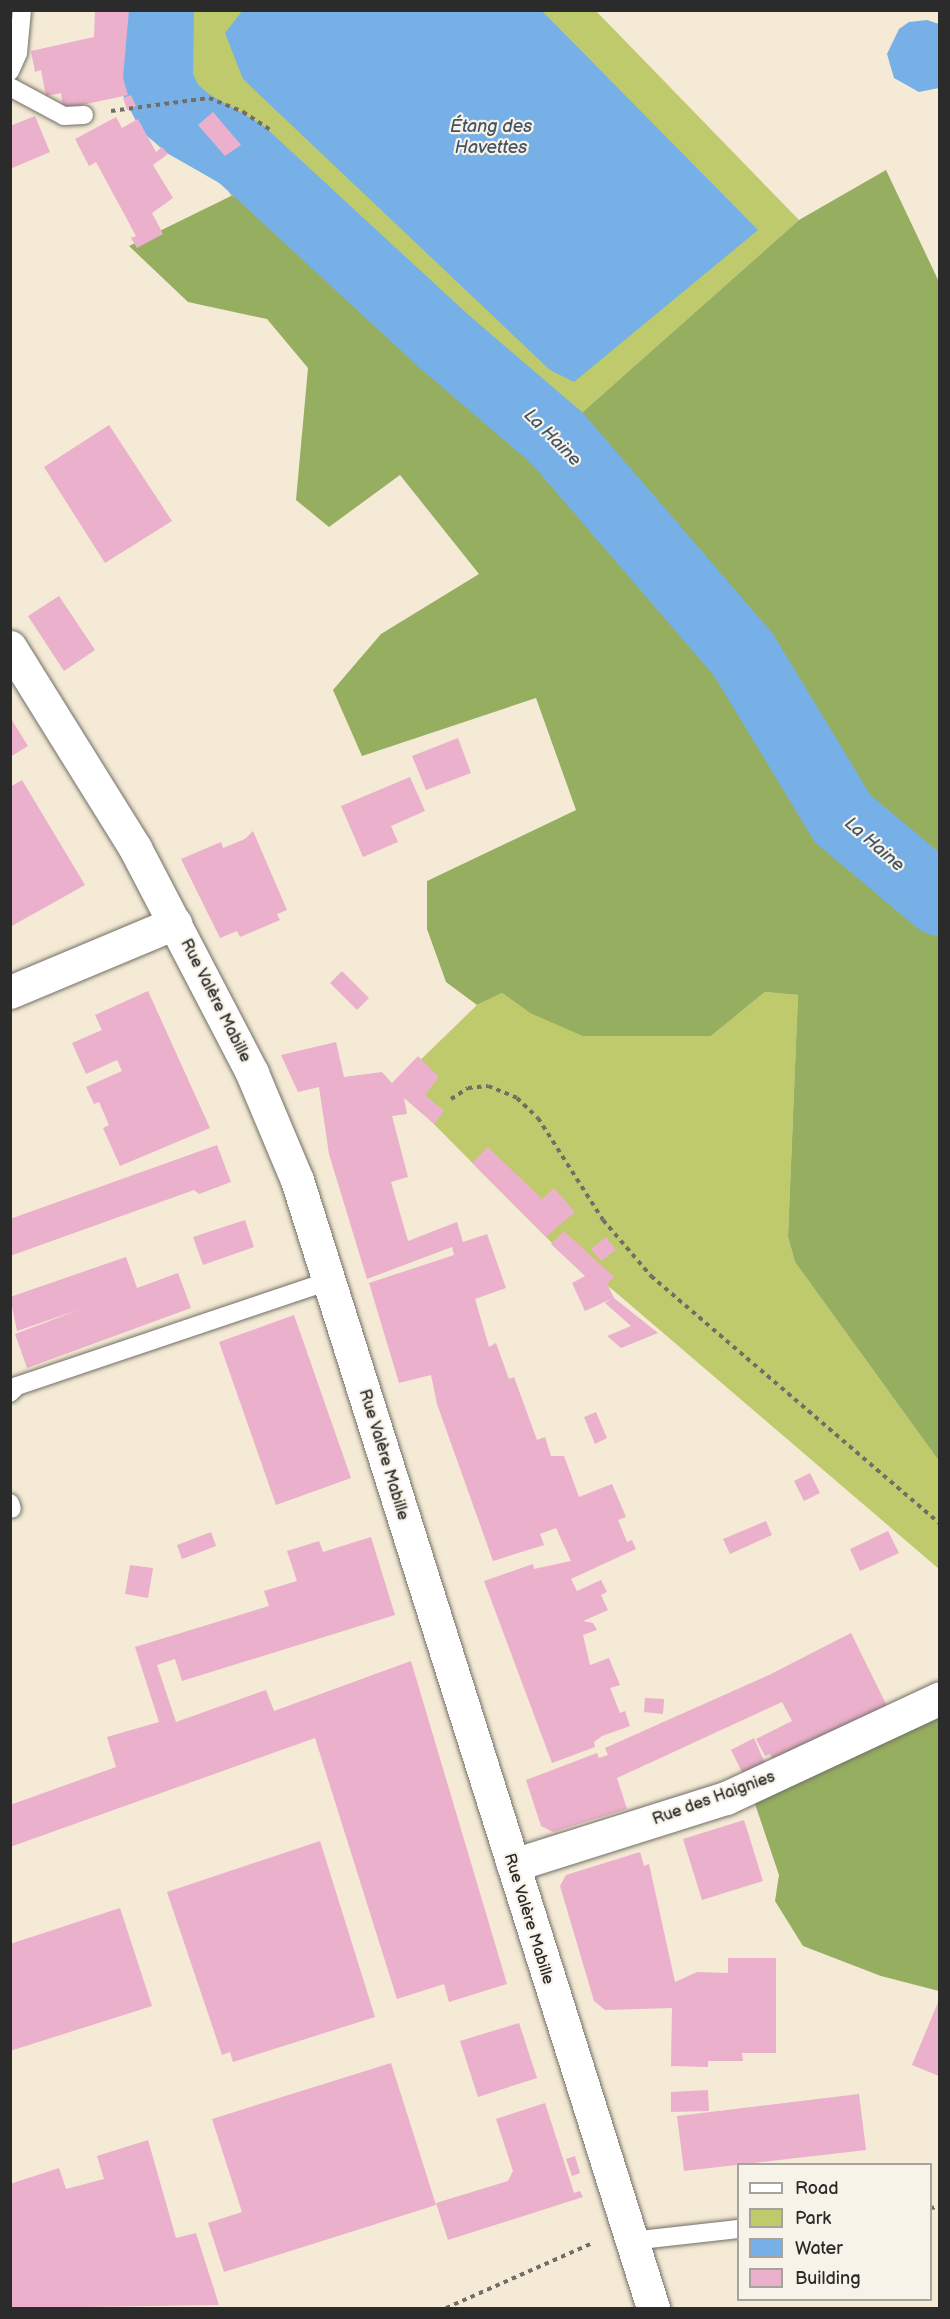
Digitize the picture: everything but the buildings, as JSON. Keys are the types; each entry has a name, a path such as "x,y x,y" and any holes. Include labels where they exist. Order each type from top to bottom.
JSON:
{"street":[{"name":"Rue Valère Mabille","path":"10,647 135,848 252,1073 297,1180 653,2308"},
{"path":"10,992 175,923"},
{"name":"Rue des Haignies","path":"513,1865 726,1798 939,1698"}],"lane":[{"path":"10,72 18,53 22,10"},
{"path":"10,87 64,116 84,115"},
{"path":"10,1393 17,1386 328,1281"},
{"path":"629,2236 737,2229"}],"path":[{"path":"84,115 209,98 243,112 272,131"},
{"path":"451,1099 468,1088 488,1086 517,1098 538,1118 603,1220 651,1276 939,1524"},
{"path":"446,2308 563,2253 629,2236"}],"green space":[{"name":"Étang des Havettes","path":"173,11 596,11 799,220 576,418 312,185 293,200 231,196 181,92"},
{"path":"886,170 940,284 939,1461 795,1262 788,1237 798,995 765,992 711,1036 583,1036 530,1013 502,993 477,1005 446,982 427,929 427,881 576,810 536,698 362,756 333,690 381,634 479,574 400,475 329,527 296,500 308,368 267,319 188,302 129,246 231,196 293,200 311,185 576,418 799,220"},
{"path":"765,992 798,995 788,1237 795,1262 939,1461 939,1569 613,1290 555,1246 416,1106 407,1073 477,1005 502,993 530,1013 711,1036"},
{"path":"939,1717 939,1991 881,1976 803,1946 775,1901 779,1875 754,1801"}],"water":[{"name":"Étang des Havettes","path":"243,10 542,11 758,230 574,382 550,370 243,79 225,33"},
{"path":"927,20 939,24 939,88 919,92 894,78 887,54 899,29 909,22"}],"waterway":[{"name":"La Haine","path":"158,10 157,83 170,108 187,123 241,154 446,343 557,438 743,654 843,819 940,900"}]}
